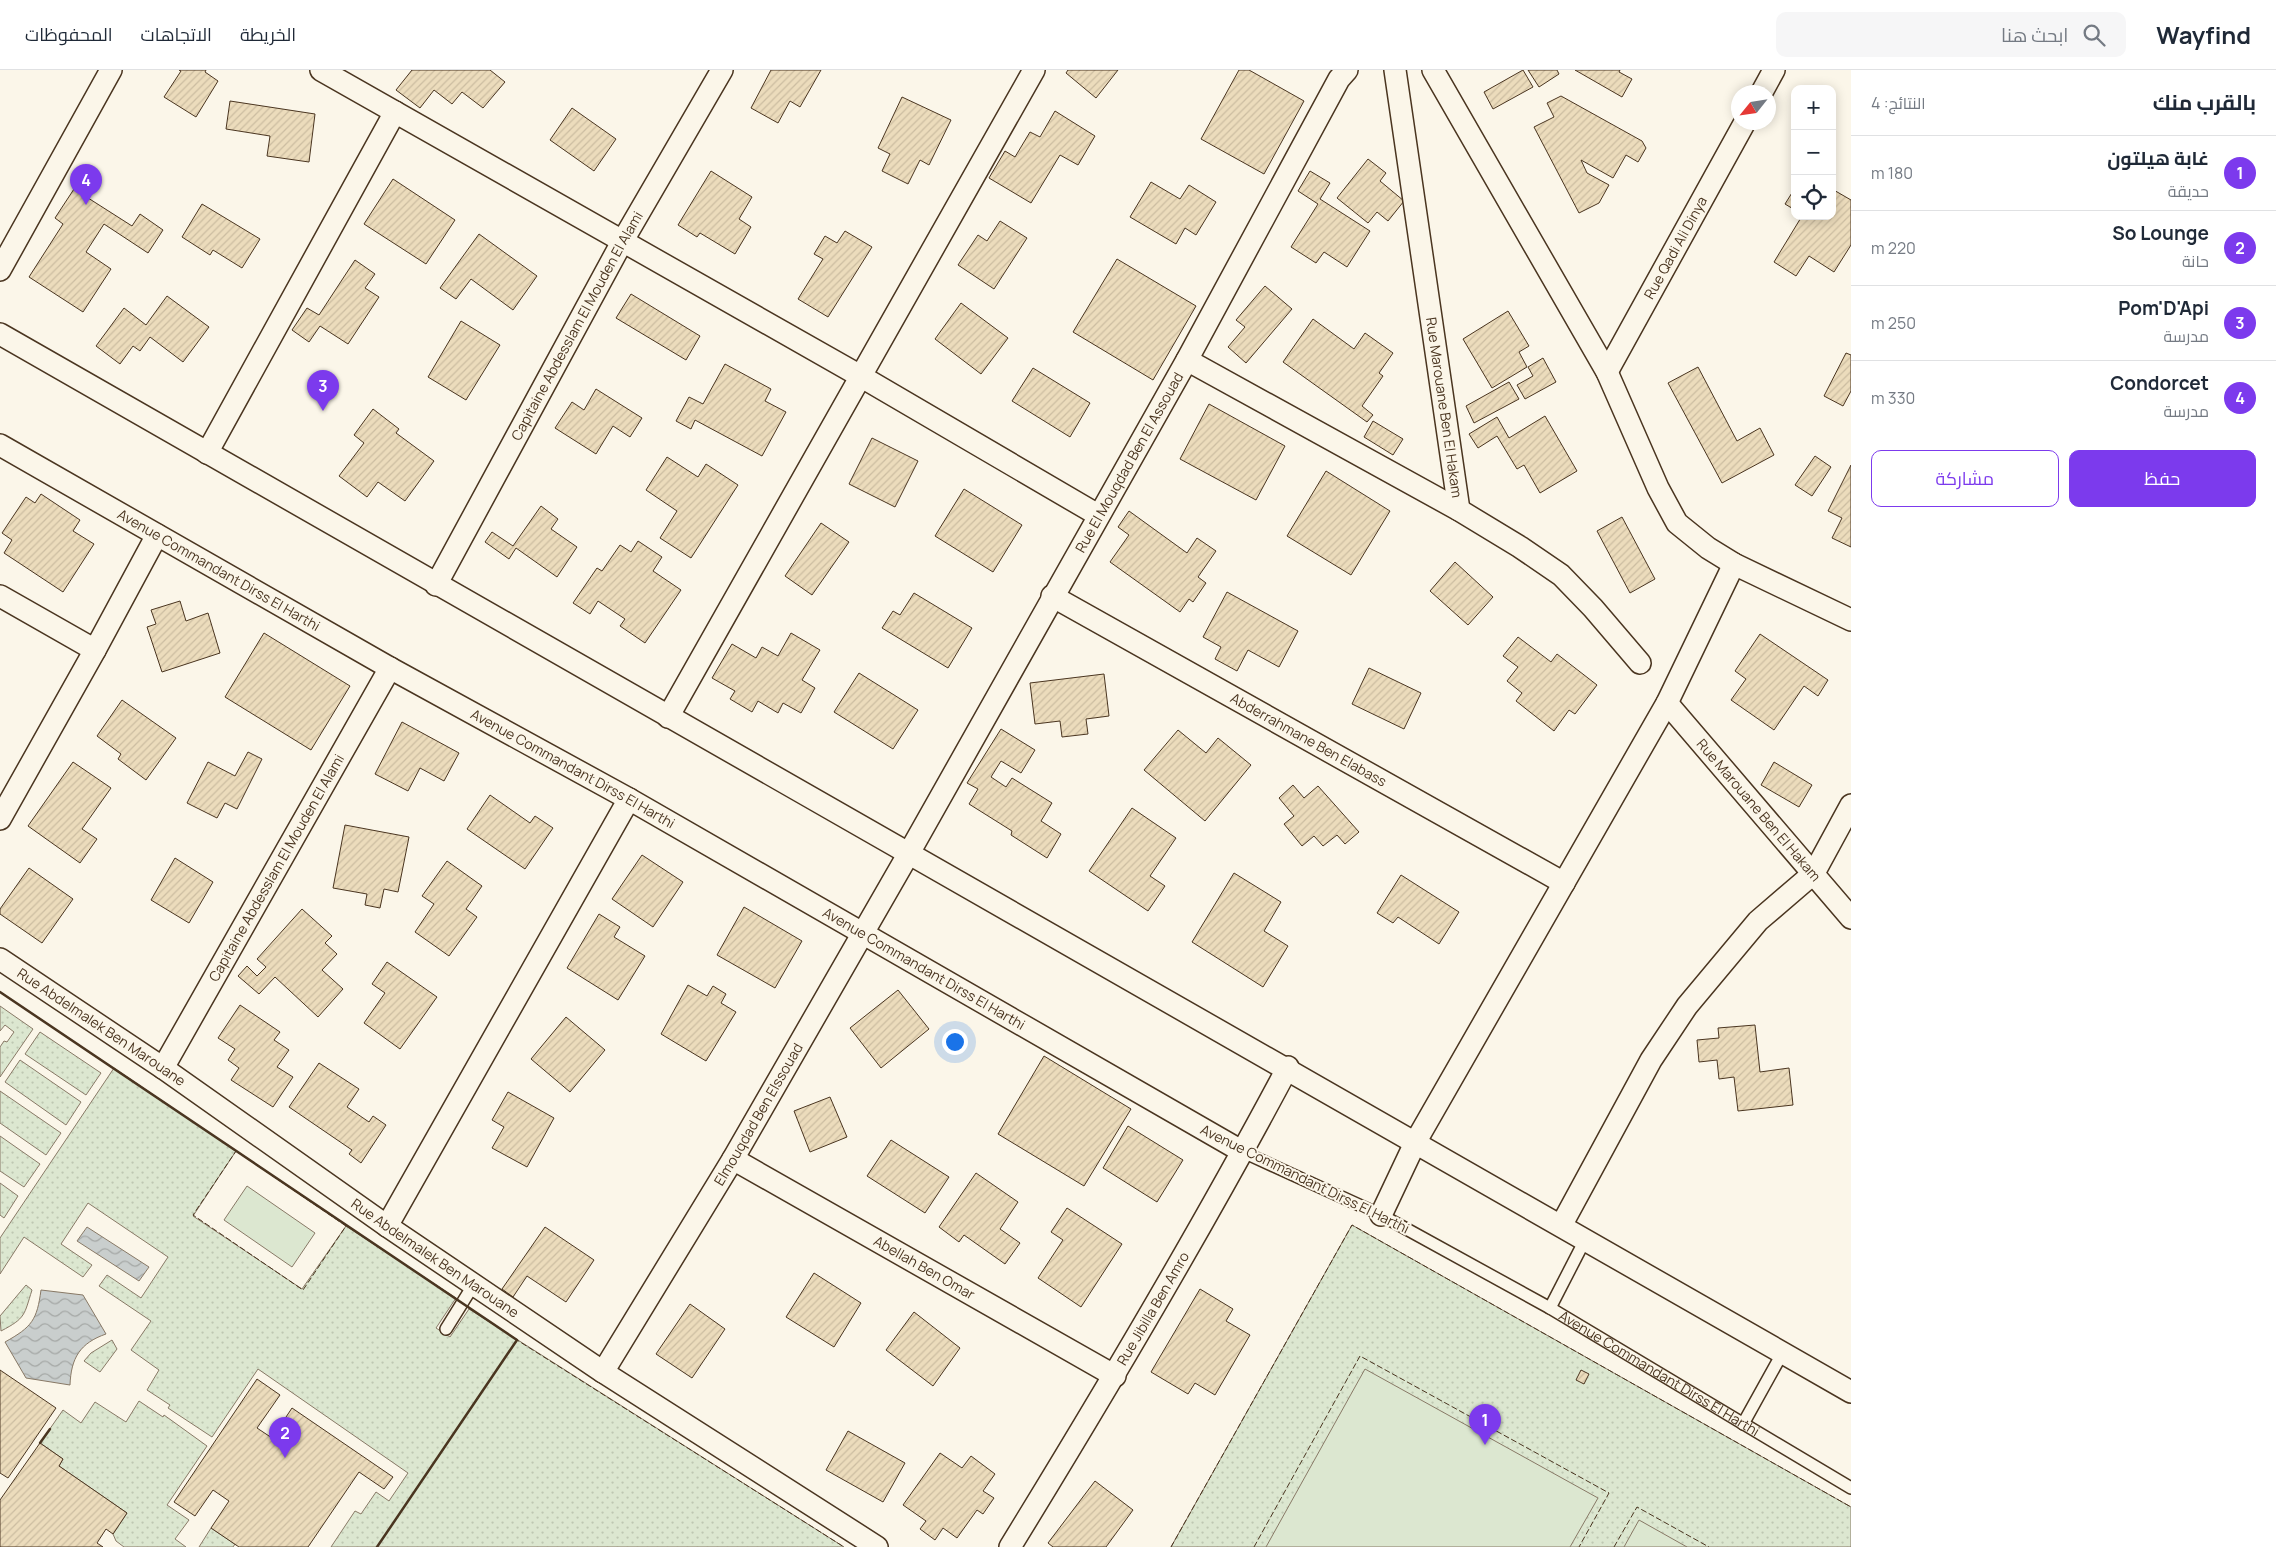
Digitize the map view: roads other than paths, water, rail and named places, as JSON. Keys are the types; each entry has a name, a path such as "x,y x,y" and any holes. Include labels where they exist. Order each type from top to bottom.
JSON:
{"street":[{"path":"0,270 111,70"},
{"path":"320,70 862,377 1098,515"},
{"name":"Capitaine Abdesslam El Mouden El Alami","path":"436,585 622,242 722,70"},
{"path":"668,717 1034,70"},
{"name":"Rue El Mouqdad Ben El Assouad","path":"908,853 1187,360 1339,80 1347,70"},
{"name":"Rue Marouane Ben El Hakam","path":"1395,70 1459,510 1520,546 1561,575 1640,662"},
{"path":"1433,70 1607,372 1658,488 1678,523 1708,548 1734,564 1851,620"},
{"path":"1766,85 1774,70"},
{"path":"207,453 395,112"},
{"name":"Rue Qadi Ali Dinya","path":"1607,372 1741,130"},
{"path":"0,334 436,585 1288,1067 1851,1392"},
{"path":"1187,360 1459,510"},
{"name":"Avenue Commandant Dirss El Harthi","path":"0,445 390,668 629,799 1244,1152"},
{"path":"0,819 95,650 156,535"},
{"path":"1381,1215 1416,1141 1668,703 1734,564"},
{"path":"0,596 95,650"},
{"name":"Abderrahmane Ben Elabass","path":"1052,596 1564,883"},
{"name":"Capitaine Abdesslam El Mouden El Alami","path":"163,1068 390,668"},
{"name":"Rue Marouane Ben El Hakam","path":"1668,703 1851,918"},
{"path":"387,1226 629,799"},
{"path":"1562,1224 1651,1060 1687,1006 1758,920 1814,873 1851,805"},
{"name":"Elmouqdad Ben Elssouad","path":"604,1372 733,1159 908,853"},
{"name":"Rue Abdelmalek Ben Marouane","path":"0,959 163,1068 387,1226 604,1372 877,1547"},
{"name":"Rue Jibilla Ben Amro","path":"1010,1547 1115,1376 1244,1152 1288,1067"},
{"name":"Abellah Ben Omar","path":"733,1159 1115,1376"}],"lane":[{"name":"Avenue Commandant Dirss El Harthi","path":"1244,1152 1381,1215 1550,1308 1851,1488"},
{"path":"1550,1308 1586,1238"},
{"path":"446,1329 474,1284"},
{"path":"1743,1424 1783,1352"}],"water":[{"path":"87,1227 149,1267 139,1281 77,1241"},
{"path":"41,1290 83,1295 106,1334 83,1347 72,1367 70,1385 26,1378 5,1342 32,1322"}],"place":[{"name":"Condorcet","path":"86,205"},
{"name":"Pom'D'Api","path":"323,411"},
{"name":"غابة هيلتون","path":"1485,1445"},
{"name":"So Lounge","path":"285,1458"}]}
